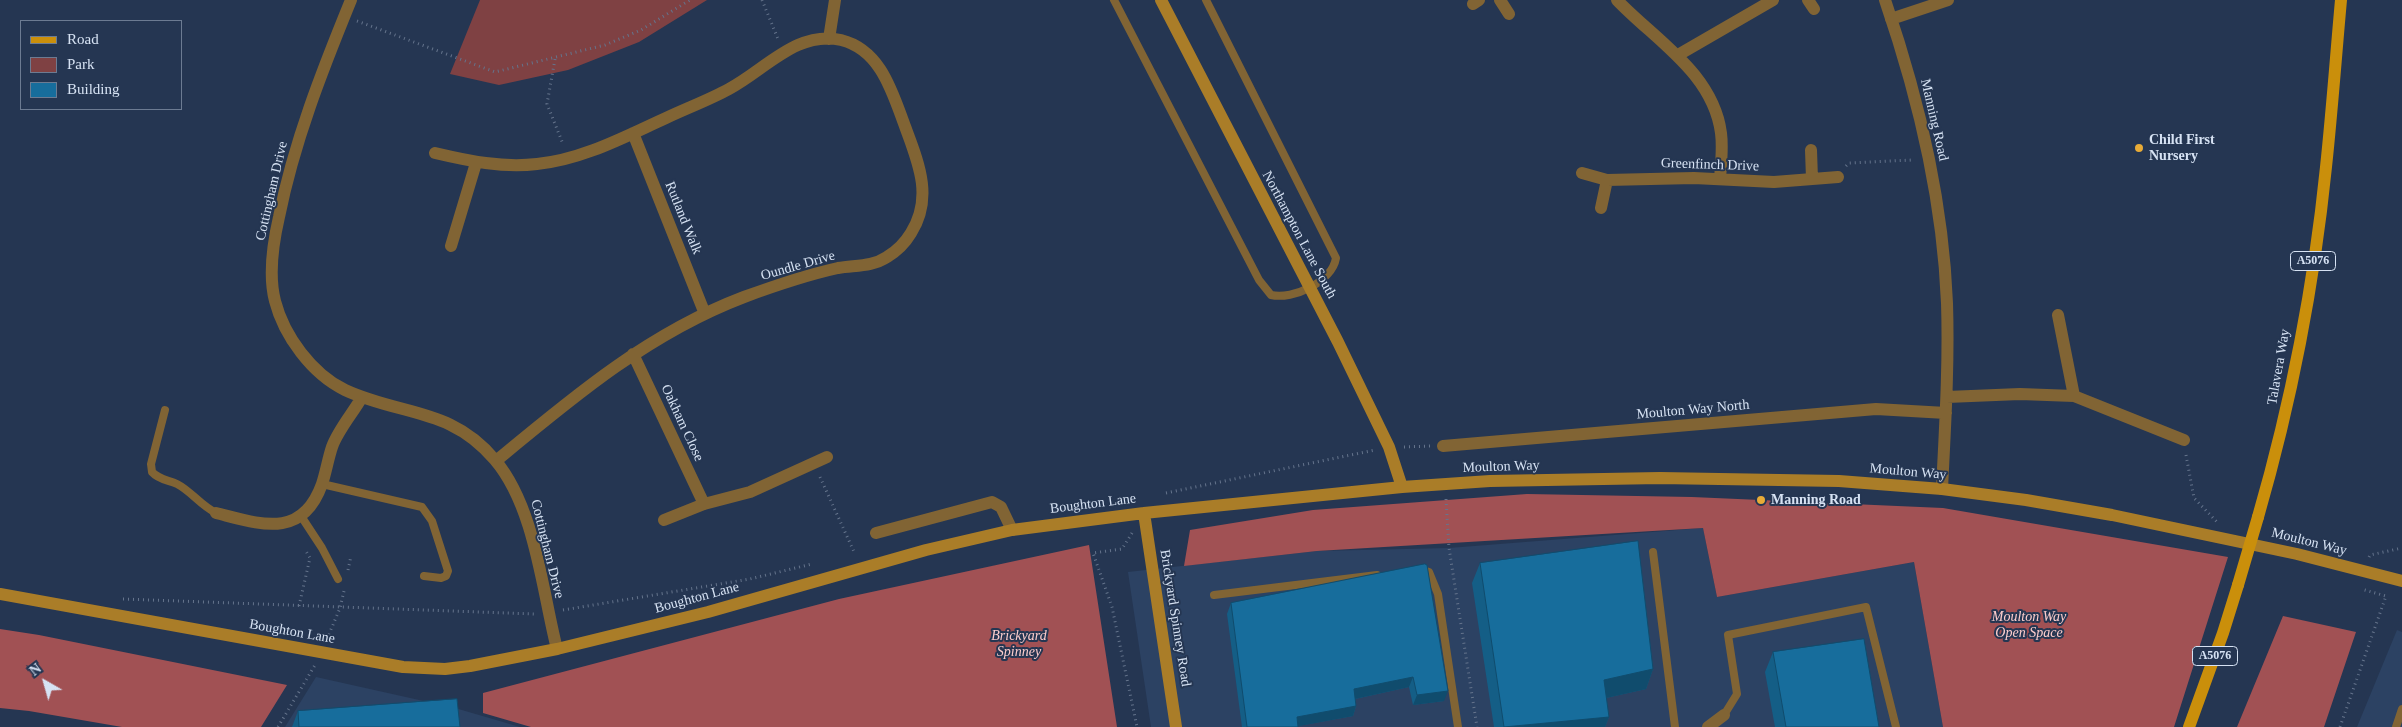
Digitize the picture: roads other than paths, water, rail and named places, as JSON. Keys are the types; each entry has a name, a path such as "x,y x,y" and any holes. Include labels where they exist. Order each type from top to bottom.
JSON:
{"main road":[{"name":"Talavera Way","path":"2189,727 2220,642 2238,585 2288,403 2310,280 2326,168 2341,0"}],"street":[{"name":"Cottingham Drive","path":"351,0 307,109 284,192 274,238 272,273 275,300 286,328 301,353 320,372 343,389 362,397 435,417 472,439 496,461 516,491 526,514 557,649"},
{"path":"829,39 835,0"},
{"name":"Northampton Lane South","path":"1161,0 1309,286 1389,448 1402,488"},
{"path":"1500,0 1509,14"},
{"path":"1617,0 1678,56 1705,90 1721,132 1720,179"},
{"path":"1678,56 1773,0"},
{"name":"Manning Road","path":"1885,0 1914,94 1929,159 1939,226 1946,302 1947,397 1942,489"},
{"path":"1892,19 1948,0"},
{"name":"Oundle Drive","path":"435,153 476,163 538,164 569,158 634,133 730,88 799,44 814,39 829,39 843,41 860,48 882,70 920,166 924,189 917,223 901,246 886,258 866,265 838,268 800,279 744,297 705,314 633,354 572,398 496,461"},
{"name":"Rutland Walk","path":"634,133 705,314"},
{"path":"1811,150 1812,179"},
{"path":"451,246 476,163"},
{"name":"Greenfinch Drive","path":"1582,173 1608,180 1720,179 1774,182 1838,177"},
{"path":"1601,208 1608,180"},
{"path":"2058,316 2074,396"},
{"name":"Oakham Close","path":"633,354 704,504"},
{"path":"1947,397 2020,394 2074,396 2184,440"},
{"path":"216,513 261,524 278,525 297,518 313,504 322,484 333,445 362,397"},
{"name":"Moulton Way North","path":"1443,446 1876,409 1946,413"},
{"path":"664,520 704,504 750,492 827,457"},
{"name":"Moulton Way","path":"1402,488 1445,484 1660,478 1839,481 1942,489 2035,501 2229,538 2402,581"},
{"name":"Boughton Lane","path":"0,594 403,667 445,669 557,649 708,612 926,550 1012,530 1144,514 1402,488"},
{"path":"876,533 992,502 1001,507 1012,530"},
{"name":"Brickyard Spinney Road","path":"1144,514 1176,727"},
{"path":"1708,727 1724,716"}],"lane":[{"path":"1114,0 1264,289 1271,295 1288,296 1328,275 1334,268 1336,258 1206,0"},
{"path":"165,410 152,464 152,472 159,478 177,484 203,506 216,513"},
{"path":"322,484 422,507 432,521 448,570 446,576 441,578 424,576"},
{"path":"297,518 322,548 338,579"},
{"path":"1653,552 1675,727"},
{"path":"1413,570 1422,569 1429,572 1435,583 1458,727"},
{"path":"1214,595 1384,574"},
{"path":"1724,716 1737,694 1728,635 1866,608 1896,727"},
{"path":"2396,727 2402,709"}],"place":[{"name":"Child First Nursery","path":"2139,148"},
{"name":"Manning Road","path":"1761,500"}],"park label":[{"name":"Moulton Way Open Space","path":"2029,626"},
{"name":"Brickyard Spinney","path":"1019,644"}]}
